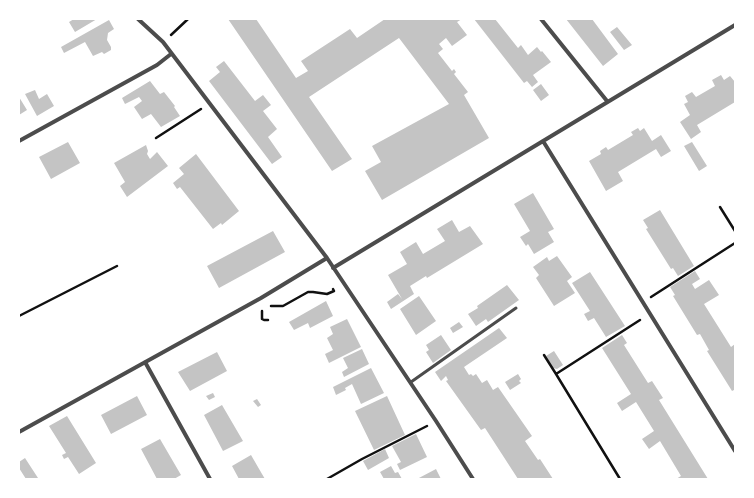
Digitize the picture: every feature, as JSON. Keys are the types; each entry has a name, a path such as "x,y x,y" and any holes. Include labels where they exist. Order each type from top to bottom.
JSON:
{"street":[{"path":"138,19 163,42 327,258 411,382 473,479"},
{"path":"541,19 607,101"},
{"path":"333,268 735,25"},
{"path":"19,141 157,65 171,54"},
{"path":"543,141 735,451"},
{"path":"19,432 261,298 327,258"},
{"path":"145,362 210,479"}],"lane":[{"path":"411,382 516,308"}],"path":[{"path":"163,42 188,19"},
{"path":"156,138 210,104"},
{"path":"720,207 735,231"},
{"path":"643,303 735,243"},
{"path":"19,316 116,266"},
{"path":"265,305 283,306 308,292 331,293 334,291 331,286 342,279"},
{"path":"261,298 265,305"},
{"path":"265,305 262,312 262,319 268,320"},
{"path":"556,374 650,314"},
{"path":"544,355 620,479"},
{"path":"327,479 362,459 436,421"}],"building":[{"path":"74,19 97,19 75,32 69,22"},
{"path":"228,19 256,19 296,78 308,71 301,61 350,29 357,38 385,19 462,19 457,22 467,35 452,46 446,38 439,44 443,49 438,53 452,71 454,69 456,72 454,74 468,92 464,95 489,138 382,200 365,171 381,162 372,146 449,104 399,38 309,97 352,159 332,171"},
{"path":"474,19 495,19 518,48 521,45 528,55 537,47 541,52 542,51 551,62 533,75 538,82 532,87 527,81 524,83"},
{"path":"566,19 592,19 618,54 603,66"},
{"path":"109,20 114,29 108,33 107,40 111,50 104,54 102,52 93,56 85,42 64,53 61,47"},
{"path":"617,27 632,45 624,50 610,32"},
{"path":"224,61 255,101 263,95 271,105 263,111 277,129 268,137 282,157 272,164 209,81 220,72 216,67"},
{"path":"721,75 724,80 730,76 735,82 735,102 697,125 701,132 691,139 680,122 690,115 684,104 688,102 685,96 692,92 696,97 715,86 712,80"},
{"path":"150,81 160,94 164,92 175,106 174,107 180,116 161,127 151,114 142,119 134,107 142,101 139,97 125,104 122,98"},
{"path":"541,84 549,95 541,101 533,90"},
{"path":"35,90 39,99 47,94 54,106 37,116 25,94"},
{"path":"19,97 27,110 19,115"},
{"path":"638,128 640,131 644,128 652,141 661,135 671,151 661,157 656,149 618,172 623,181 606,191 589,161 601,154 600,151 606,147 608,150 633,135 631,132"},
{"path":"68,142 80,163 51,179 39,157"},
{"path":"692,142 707,166 699,171 684,146"},
{"path":"146,145 148,151 147,154 150,159 157,152 168,166 127,197 120,186 125,182 114,163"},
{"path":"196,154 239,211 222,225 221,223 213,229 180,187 177,189 173,183 184,174 179,168"},
{"path":"533,193 554,229 548,232 554,242 534,254 528,244 526,246 520,237 530,231 514,204"},
{"path":"660,210 694,266 678,276 673,268 671,269 646,229 648,228 643,220"},
{"path":"452,220 459,232 470,226 483,244 427,278 426,276 410,286 414,294 391,309 387,302 398,294 402,299 388,275 407,264 400,252 416,242 423,254 445,241 437,229"},
{"path":"273,231 285,252 219,288 207,266"},
{"path":"557,256 572,277 567,281 575,293 554,306 536,278 539,275 533,267 547,257 549,261"},
{"path":"695,271 700,279 692,284 695,289 709,280 719,295 704,304 731,347 735,344 735,392 734,390 732,391 707,351 709,350 700,334 697,335 673,296 675,295 670,287"},
{"path":"590,272 625,326 606,337 594,318 588,321 584,314 590,311 572,283"},
{"path":"507,285 519,300 488,322 486,319 476,326 468,314"},
{"path":"419,296 436,321 416,335 400,309"},
{"path":"326,301 333,316 310,328 308,323 294,330 289,322"},
{"path":"347,319 361,347 329,363 325,354 333,350 327,338 333,334 330,327"},
{"path":"459,322 463,327 453,333 450,328"},
{"path":"499,328 507,338 464,367 469,375 471,374 473,376 476,374 482,383 487,380 493,390 498,387 532,436 525,441 538,460 540,459 553,479 518,479 485,428 481,430 446,381 448,380 446,376 441,381 435,372"},
{"path":"441,335 451,350 433,363 426,352 429,350 426,345"},
{"path":"622,335 627,343 624,345 648,383 652,381 663,398 659,400 708,479 676,479 681,476 660,441 649,449 642,439 654,431 636,402 622,411 617,403 631,394 602,348"},
{"path":"362,349 369,364 344,377 342,372 348,368 343,358"},
{"path":"554,351 563,365 557,369 553,368 546,356"},
{"path":"217,352 227,371 190,391 178,372"},
{"path":"371,368 384,393 361,404 352,384 345,388 346,390 336,395 333,387"},
{"path":"518,374 521,379 519,381 521,383 510,390 505,382"},
{"path":"213,393 215,397 209,400 206,396"},
{"path":"137,396 147,415 111,434 101,415"},
{"path":"387,396 405,435 374,450 355,411"},
{"path":"257,399 261,405 258,407 253,401"},
{"path":"222,405 243,441 223,451 204,415"},
{"path":"67,416 96,463 79,474 68,457 64,459 62,455 66,453 49,426"},
{"path":"416,434 427,457 400,470 397,464 401,462 392,446"},
{"path":"160,439 181,475 174,479 157,479 141,449"},
{"path":"385,449 389,458 368,470 363,461"},
{"path":"251,455 265,479 239,479 232,466"},
{"path":"25,458 38,478 26,479 19,468 19,462"},
{"path":"391,466 395,473 398,472 402,479 384,479 380,472"},
{"path":"436,469 441,479 417,479"}]}
